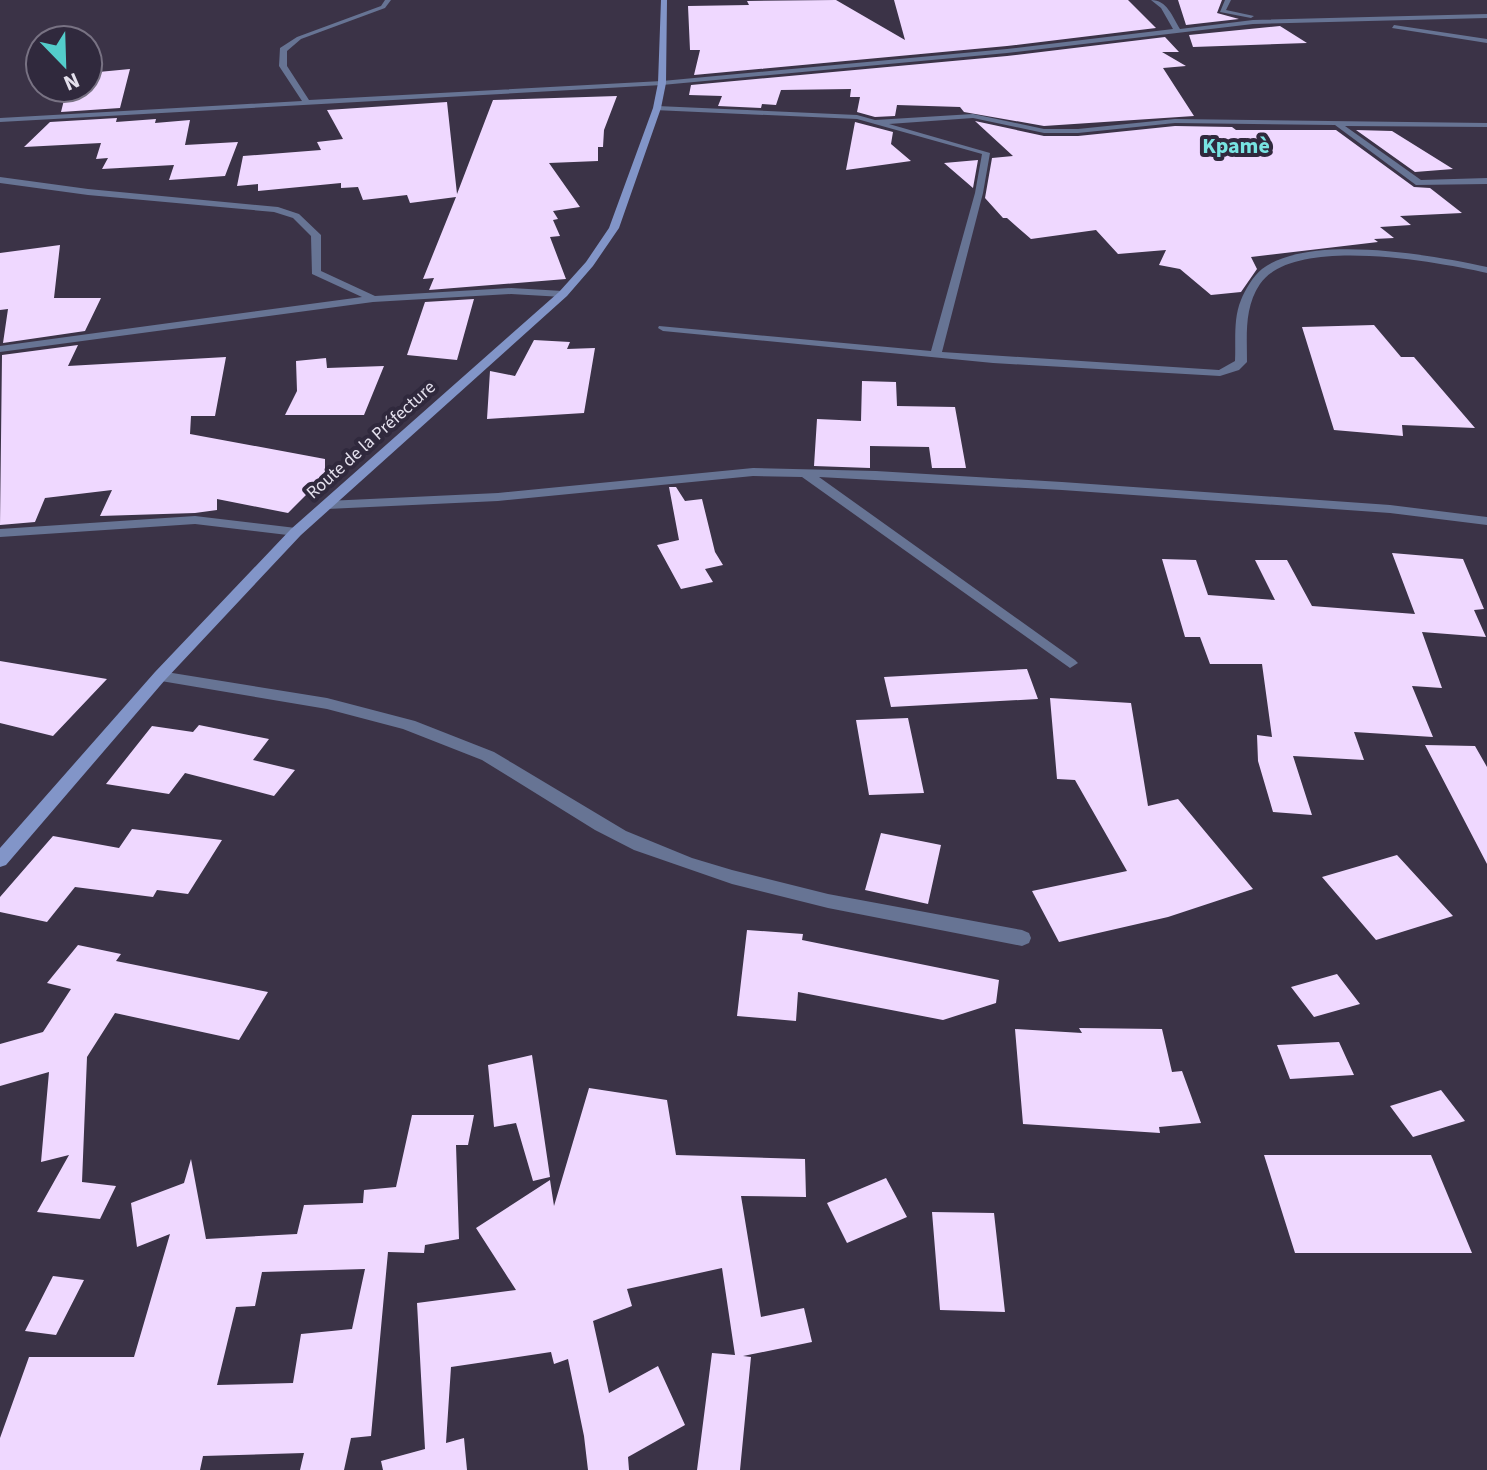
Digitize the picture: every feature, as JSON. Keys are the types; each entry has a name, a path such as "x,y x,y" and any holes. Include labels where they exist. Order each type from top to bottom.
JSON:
{"street":[{"path":"307,103 283,66 283,50 299,38 383,7 388,0"},
{"name":"Route de la Préfecture","path":"0,860 160,676 296,532 563,294 590,264 614,228 657,108 662,83 664,0"},
{"path":"1154,0 1164,7 1177,30"},
{"path":"1228,0 1222,11 1272,21"},
{"path":"1348,21 1487,16"},
{"path":"0,120 662,83 1314,18 1487,41"},
{"path":"657,108 857,117 986,153 979,193 936,353"},
{"path":"875,122 973,116 1022,128 1066,131 1175,121 1487,125"},
{"path":"1338,124 1419,183 1487,181"},
{"path":"0,180 275,209 296,216 316,235 316,272 373,299"},
{"path":"663,328 1162,372 1220,373 1235,368 1241,362 1245,301 1265,271 1298,258 1334,254 1404,256 1487,270"},
{"path":"0,349 373,299 511,291 563,294"},
{"path":"327,505 498,497 753,472 876,475 1062,486 1390,509 1487,521"},
{"path":"806,474 1070,663"},
{"path":"0,533 195,520 296,532"},
{"path":"160,676 317,700 412,726 489,757 639,844 759,885 1022,938"}],"building":[{"path":"836,0 905,40 894,0 1128,0 1156,28 1007,46 694,75 700,50 690,50 688,6 749,5 747,1"},
{"path":"1178,0 1222,0 1217,13 1239,19 1186,25"},
{"path":"1280,26 1307,43 1193,47 1189,35"},
{"path":"1165,37 1179,52 1162,52 1186,66 1163,68 1194,116 1044,126 964,112 960,107 897,105 895,116 875,117 857,112 860,97 850,97 851,89 781,90 776,105 762,104 761,108 718,106 722,96 689,95 691,85 1007,56"},
{"path":"130,69 120,108 61,112 63,104 104,104 104,71"},
{"path":"617,96 604,130 603,147 598,147 598,161 549,163 580,207 553,211 558,219 553,220 560,236 550,237 566,279 429,290 434,278 423,279 456,197 410,203 407,195 363,200 358,187 341,188 341,183 258,191 258,184 237,186 243,156 321,150 317,142 343,139 327,110 447,102 457,194 493,100"},
{"path":"117,118 116,122 190,120 185,145 238,142 225,176 169,180 174,165 102,169 108,158 96,159 101,143 24,147 50,122"},
{"path":"975,121 1044,136 1078,136 1175,126 1232,127 1236,130 1336,130 1414,187 1430,188 1462,213 1400,216 1411,225 1380,227 1394,238 1374,239 1378,242 1251,257 1257,269 1241,292 1211,295 1180,269 1159,265 1166,250 1118,254 1096,230 1031,239 1003,218 985,198 992,158 1013,156"},
{"path":"855,122 893,132 891,144 911,161 846,170"},
{"path":"1356,130 1392,131 1453,169 1415,172"},
{"path":"978,160 973,188 944,163"},
{"path":"60,245 54,298 101,298 85,331 3,343 8,309 0,310 0,253"},
{"path":"474,299 457,360 407,355 425,302"},
{"path":"1374,325 1401,357 1414,357 1475,428 1402,425 1403,436 1334,430 1302,327"},
{"path":"534,340 570,342 567,349 595,348 584,413 487,419 490,371 515,376"},
{"path":"78,345 68,366 226,357 215,416 191,416 190,434 325,459 325,476 288,513 217,499 217,510 100,516 112,490 45,498 35,522 0,525 2,355"},
{"path":"326,358 327,368 384,366 364,415 285,415 297,391 296,361"},
{"path":"862,381 896,382 897,406 955,407 966,468 932,468 929,447 870,446 870,468 814,466 817,419 861,421"},
{"path":"669,487 676,487 685,501 702,499 715,552 723,565 705,569 713,582 681,589 657,545 679,540"},
{"path":"1392,553 1463,559 1484,609 1474,610 1486,637 1422,632 1442,688 1412,686 1433,737 1354,732 1364,760 1293,756 1312,815 1273,812 1258,761 1257,735 1272,737 1262,664 1210,664 1200,637 1185,637 1162,559 1196,560 1208,595 1275,600 1255,560 1287,560 1312,606 1415,614"},
{"path":"0,661 107,679 53,736 0,723"},
{"path":"1027,669 1038,699 891,707 884,677"},
{"path":"1050,698 1131,703 1148,806 1178,799 1253,889 1168,917 1059,942 1032,891 1127,871 1075,780 1057,779"},
{"path":"908,718 924,793 869,795 856,720"},
{"path":"199,725 269,739 253,760 295,770 274,796 185,773 169,794 106,784 152,726 193,732"},
{"path":"1425,745 1475,746 1487,767 1487,864"},
{"path":"132,829 222,840 188,894 157,890 153,897 75,887 47,922 0,912 0,897 53,836 119,848"},
{"path":"881,833 941,845 928,904 865,890"},
{"path":"1397,855 1453,916 1376,940 1322,877"},
{"path":"747,930 803,934 802,940 999,980 996,1003 943,1020 798,992 796,1021 737,1016"},
{"path":"78,945 121,954 116,961 268,992 239,1040 115,1013 87,1057 82,1182 116,1186 100,1219 37,1212 69,1155 41,1162 49,1072 0,1086 0,1044 43,1032 71,989 47,983"},
{"path":"1337,974 1360,1004 1314,1017 1291,987"},
{"path":"1079,1028 1162,1029 1172,1072 1182,1071 1201,1123 1159,1127 1160,1133 1023,1124 1015,1029 1082,1033"},
{"path":"1339,1042 1354,1075 1290,1079 1277,1045"},
{"path":"532,1055 550,1177 533,1181 516,1123 494,1127 488,1065"},
{"path":"589,1088 667,1100 676,1155 805,1159 806,1197 741,1196 761,1317 804,1308 812,1342 743,1356 751,1357 740,1470 697,1470 712,1353 735,1355 722,1268 627,1289 632,1306 593,1321 609,1393 658,1366 685,1425 628,1457 629,1470 588,1470 568,1359 554,1364 551,1352 451,1367 446,1443 464,1438 467,1470 383,1470 381,1461 425,1449 417,1303 516,1290 476,1228 550,1180 554,1206"},
{"path":"1441,1090 1465,1121 1413,1137 1390,1106"},
{"path":"412,1115 474,1115 468,1145 456,1145 459,1239 425,1245 424,1253 388,1252 371,1436 351,1438 344,1470 300,1470 304,1453 203,1456 200,1470 0,1470 0,1438 29,1357 134,1357 170,1234 137,1247 131,1203 184,1183 191,1159 206,1239 297,1234 304,1205 363,1203 364,1190 396,1187","holes":["365,1269 352,1329 301,1334 293,1383 217,1385 236,1307 255,1306 262,1272"]},
{"path":"1264,1155 1431,1155 1472,1253 1295,1253"},
{"path":"886,1178 907,1217 847,1243 827,1203"},
{"path":"932,1212 994,1213 1005,1312 940,1310"},
{"path":"53,1276 84,1280 56,1335 25,1331"}],"district":[{"name":"Kpamè","path":"1236,146"}]}
